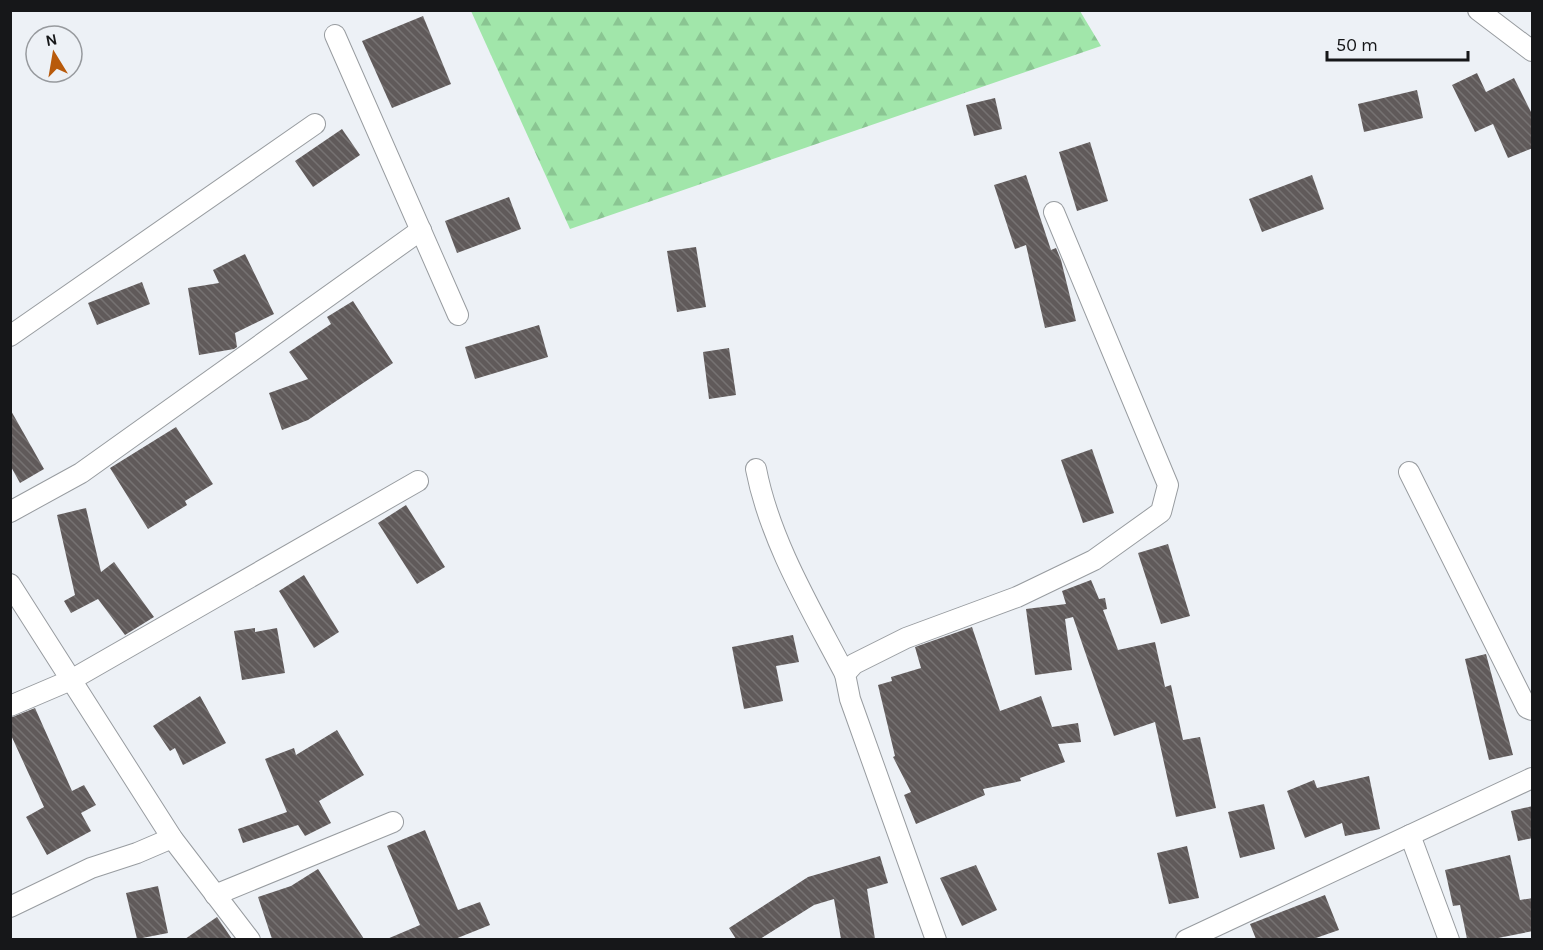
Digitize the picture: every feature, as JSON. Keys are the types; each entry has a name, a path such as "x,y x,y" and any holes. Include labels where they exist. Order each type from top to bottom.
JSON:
{"street":[{"path":"1478,10 1533,51"},
{"path":"335,35 458,315"},
{"path":"10,336 315,124"},
{"path":"845,674 854,664 906,638 1017,597 1094,560 1161,512 1168,485 1054,212"},
{"path":"10,512 81,473 420,230"},
{"path":"756,469 762,504 809,606 845,674 850,699 936,939"},
{"path":"1409,472 1527,708 1533,710"},
{"path":"10,706 71,680 418,481"},
{"path":"10,584 172,838 250,939"},
{"path":"1186,939 1229,931 1410,835 1533,778"},
{"path":"215,895 393,822"},
{"path":"1410,835 1449,939"},
{"path":"10,907 91,868 137,853 172,838"}],"green space":[{"path":"471,11 1080,11 1101,46 570,229"}],"building":[{"path":"423,16 451,84 392,108 362,41"},
{"path":"1477,73 1486,92 1514,78 1533,116 1533,148 1508,158 1493,124 1475,132 1452,85"},
{"path":"1417,90 1423,118 1364,132 1358,104"},
{"path":"995,98 1002,129 974,136 966,105"},
{"path":"342,129 360,155 313,187 295,161"},
{"path":"1090,142 1108,201 1077,211 1059,152"},
{"path":"1026,175 1051,250 1056,248 1061,260 1076,321 1045,328 1026,245 1015,249 994,185"},
{"path":"1312,175 1324,209 1262,232 1249,199"},
{"path":"509,197 521,229 457,253 445,221"},
{"path":"696,247 706,307 677,312 667,251"},
{"path":"245,254 274,314 235,333 237,347 234,349 199,355 188,288 219,283 213,270"},
{"path":"142,282 150,304 97,325 88,303"},
{"path":"353,301 393,363 308,420 282,430 269,393 308,379 289,352 331,324 327,317"},
{"path":"539,325 548,357 475,379 465,347"},
{"path":"729,348 736,395 709,399 703,352"},
{"path":"10,409 44,469 20,483 10,465"},
{"path":"176,427 213,484 185,501 187,505 148,529 110,468"},
{"path":"1092,449 1114,513 1083,523 1061,460"},
{"path":"406,505 445,567 417,584 378,523"},
{"path":"86,508 101,572 114,562 154,617 125,635 98,599 71,613 64,601 75,595 57,515"},
{"path":"1168,544 1190,616 1161,624 1138,553"},
{"path":"304,575 339,632 314,648 279,591"},
{"path":"1091,580 1099,599 1105,598 1107,609 1103,610 1118,650 1155,642 1165,687 1171,685 1183,740 1200,737 1216,808 1176,817 1155,722 1114,736 1073,617 1065,619 1072,670 1035,675 1026,609 1066,604 1062,591"},
{"path":"972,627 1000,711 1041,696 1052,727 1078,723 1081,742 1058,744 1065,762 1020,778 1021,781 983,789 985,795 916,824 904,795 911,792 893,757 895,756 878,685 892,681 891,677 921,668 915,647"},
{"path":"255,628 255,632 277,628 285,673 242,680 234,631"},
{"path":"793,635 799,662 776,666 783,701 744,709 732,647"},
{"path":"1486,654 1513,755 1489,760 1465,659"},
{"path":"200,696 226,743 183,765 175,748 170,751 153,726"},
{"path":"35,708 72,791 84,785 96,805 81,813 91,831 47,855 26,817 44,807 10,733 10,718"},
{"path":"337,730 364,775 319,801 331,823 305,836 298,825 243,843 238,829 287,812 265,759 294,748 296,755"},
{"path":"1369,776 1380,829 1345,836 1342,823 1305,838 1287,791 1314,780 1317,788"},
{"path":"1264,804 1275,849 1240,858 1228,812"},
{"path":"1533,806 1533,838 1518,841 1511,811"},
{"path":"425,830 458,910 480,902 490,925 455,939 387,939 420,925 387,846"},
{"path":"1187,846 1199,898 1169,904 1157,853"},
{"path":"1510,855 1520,900 1533,898 1533,931 1493,939 1467,939 1460,905 1453,906 1445,870"},
{"path":"880,856 888,883 867,889 875,939 841,939 834,899 814,905 760,939 736,939 729,928 808,877"},
{"path":"976,865 997,910 962,926 940,878"},
{"path":"318,869 364,939 272,939 258,897 291,886"},
{"path":"158,886 168,933 137,939 126,893"},
{"path":"1325,895 1339,930 1313,939 1256,939 1250,924"},
{"path":"217,917 232,939 185,939"}]}
